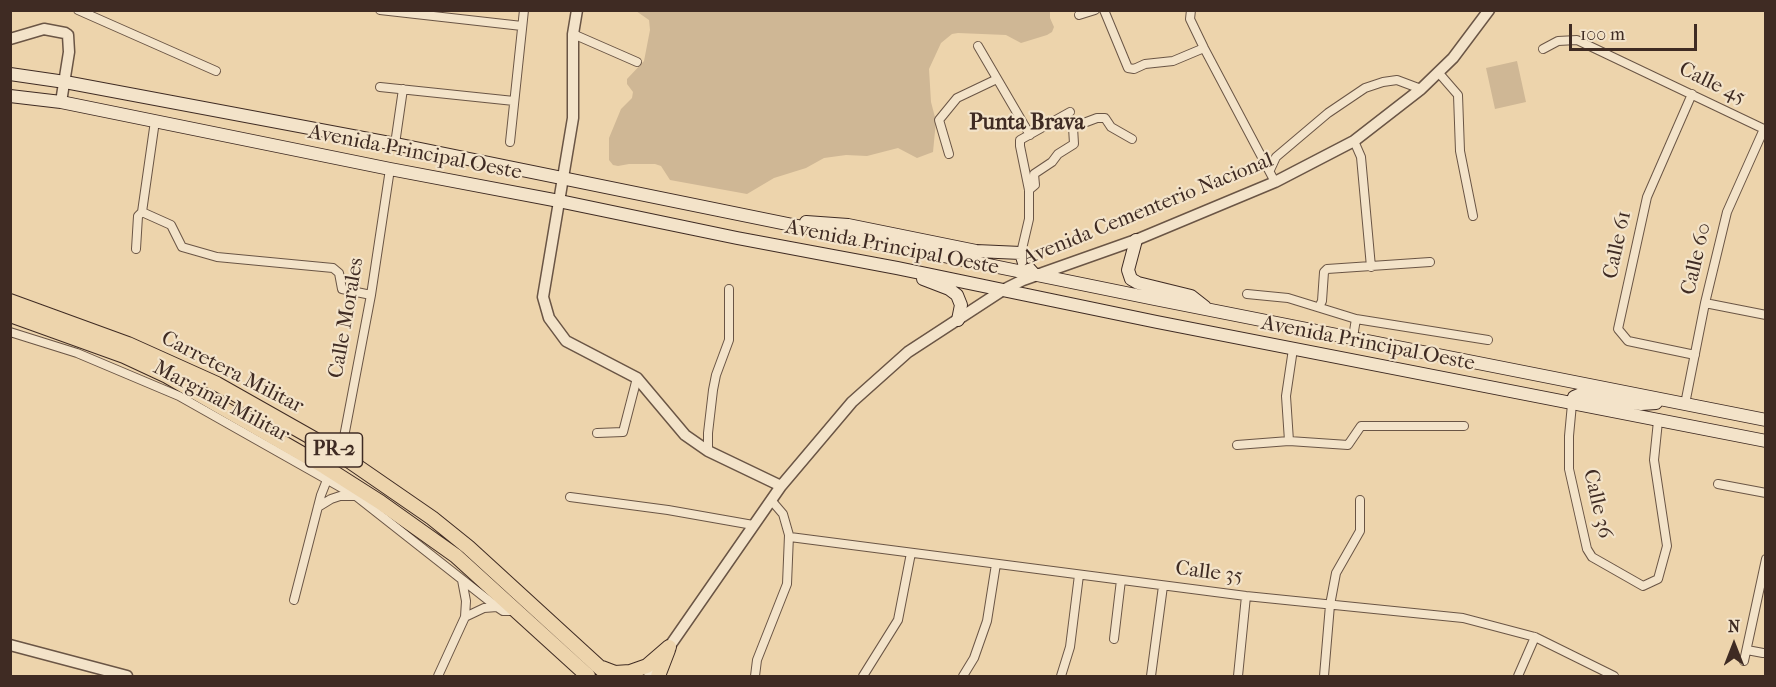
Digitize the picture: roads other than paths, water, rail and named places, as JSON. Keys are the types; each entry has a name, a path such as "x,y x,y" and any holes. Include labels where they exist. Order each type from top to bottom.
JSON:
{"main road":[{"name":"Avenida Principal Oeste","path":"10,75 64,82 395,144 1561,381 1766,420"},
{"name":"Avenida Principal Oeste","path":"10,96 61,102 1293,349 1766,441"},
{"path":"779,222 848,225 976,251 1021,253 1024,263 1035,274"},
{"path":"1136,240 1128,270 1131,279 1138,283 1191,296 1206,308"},
{"path":"897,268 953,291 960,300 958,320"},
{"name":"Carretera Militar","path":"10,301 128,344 217,384 338,453 432,518 468,547 604,672"},
{"name":"Carretera Militar","path":"10,315 124,356 167,376 329,475 380,501 456,556 588,676"},
{"path":"1572,404 1574,397 1581,394 1641,404 1672,401"},
{"path":"604,672 630,672 647,666 669,647"},
{"path":"658,676 669,647"}],"street":[{"path":"78,10 216,71"},
{"path":"380,10 522,26"},
{"path":"510,142 524,10"},
{"path":"577,10 573,34 573,118 543,297 549,318 566,341 637,378 685,435 708,451 781,486"},
{"path":"1079,15 1095,10"},
{"path":"1104,10 1128,68 1134,69 1144,64 1173,61 1204,48"},
{"path":"1191,10 1191,19 1204,48 1275,182"},
{"name":"Avenida Cementerio Nacional","path":"649,676 781,486 852,402 908,352 1003,290 1035,274 1136,240 1275,182 1354,141 1421,89 1453,58 1490,10"},
{"path":"10,39 44,29 65,33 70,44 61,102"},
{"path":"573,34 637,62"},
{"name":"Calle 45","path":"1544,49 1558,41 1577,40 1765,129"},
{"path":"978,46 1030,135"},
{"path":"1438,72 1458,95 1460,151 1473,216"},
{"path":"949,154 939,120 957,98 997,79"},
{"path":"1270,170 1276,157 1328,113 1365,88 1397,80 1421,89"},
{"path":"380,87 514,101"},
{"path":"395,144 403,89"},
{"name":"Calle 61","path":"1692,94 1647,197 1618,329 1628,341 1695,355"},
{"path":"1021,253 1029,219 1029,190 1020,140 1070,112"},
{"path":"1029,190 1035,185 1034,174 1074,144 1073,127 1097,118 1106,118 1111,127 1132,140"},
{"path":"136,249 138,216 142,212 154,121"},
{"name":"Calle 60","path":"1685,404 1705,303 1727,212 1765,129"},
{"path":"1354,141 1361,157 1371,267"},
{"name":"Calle Morales","path":"294,600 318,507 344,437 371,295 390,169"},
{"path":"142,212 171,225 182,247 218,257 333,268 339,273 342,289 371,295"},
{"path":"1319,307 1322,301 1324,272 1327,269 1430,262"},
{"path":"708,451 711,401 716,375 729,340 729,289"},
{"path":"1247,294 1288,298 1356,320 1488,340"},
{"path":"1705,303 1766,315"},
{"path":"1353,337 1356,320"},
{"name":"Marginal Militar","path":"10,332 76,353 179,396 329,475 497,607 503,611 517,611"},
{"path":"1289,441 1286,396 1293,349"},
{"path":"597,433 623,432 637,378"},
{"name":"Calle 36","path":"1572,404 1569,469 1587,549 1592,556 1643,586 1658,579 1667,546 1654,460 1658,421"},
{"path":"1237,445 1289,441 1348,445 1360,426 1464,426"},
{"path":"1718,484 1766,493"},
{"path":"318,507 340,496 356,496"},
{"path":"570,497 668,510 753,525"},
{"path":"755,676 757,660 787,584 790,537 783,514 771,500"},
{"path":"1324,676 1330,605 1336,573 1360,531 1360,500"},
{"name":"Calle 35","path":"790,537 1246,596 1463,618 1535,637 1614,676"},
{"path":"863,676 898,620 911,553"},
{"path":"1744,661 1766,559"},
{"path":"963,676 974,658 987,621 996,564"},
{"path":"1061,676 1070,647 1079,575"},
{"path":"438,676 465,617 466,601 462,580"},
{"path":"1114,639 1121,580"},
{"path":"1151,676 1163,586"},
{"path":"1238,676 1246,596"},
{"path":"465,617 484,608 497,607"},
{"path":"1518,676 1535,637"},
{"path":"10,645 127,676"},
{"path":"1747,650 1763,653"}],"district":[{"name":"Punta Brava","path":"1027,124"}]}
